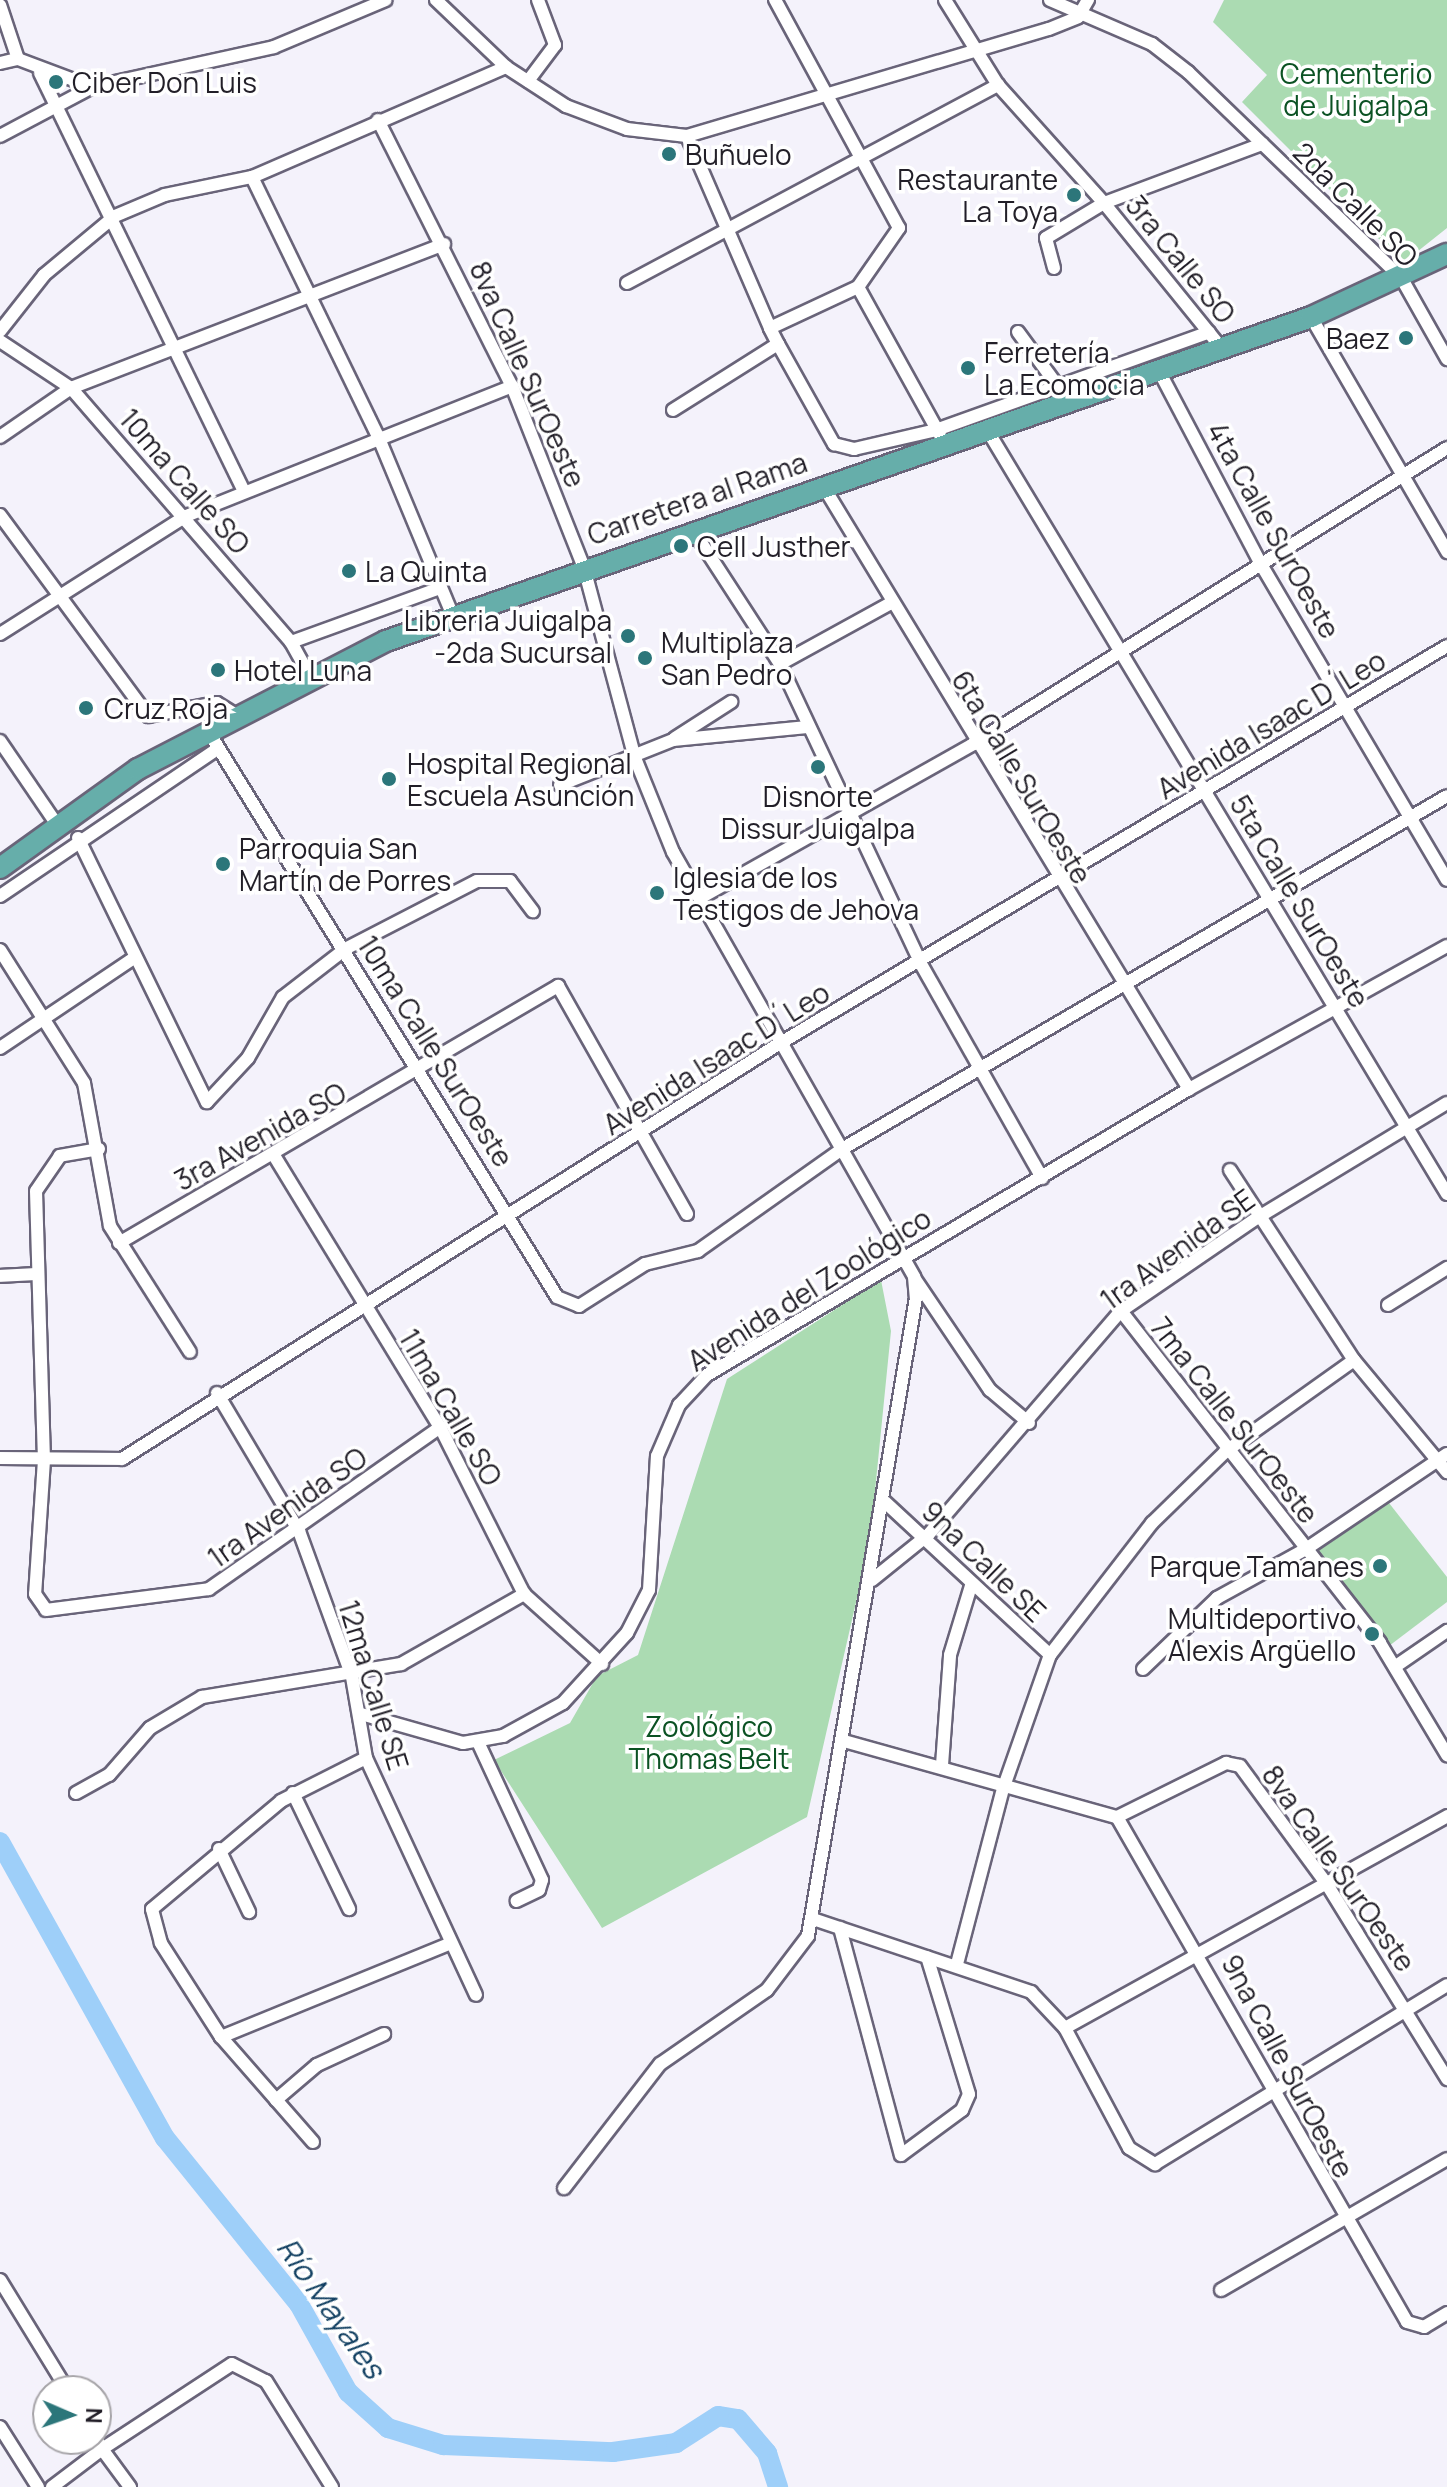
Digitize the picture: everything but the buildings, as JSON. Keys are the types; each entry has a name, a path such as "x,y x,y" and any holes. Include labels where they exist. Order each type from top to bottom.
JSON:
{"highway":[{"name":"Carretera al Rama","path":"0,868 58,826 212,740 238,716 310,676 453,616 822,484 940,436 986,428 1063,393 1158,369 1214,339 1311,317 1402,279 1447,254"}],"street":[{"path":"0,136 92,87 274,47 386,0"},
{"path":"436,0 506,67 566,106 627,129 687,136 975,53 1078,17 1088,0"},
{"path":"528,81 555,45 538,0"},
{"path":"770,328 858,287 899,228 832,93 775,0"},
{"name":"3ra Calle SO","path":"945,0 975,53 998,85 1104,203 1214,339"},
{"name":"2da Calle SO","path":"1050,0 1078,17 1152,44 1262,144 1402,279 1447,359"},
{"path":"0,5 18,59 40,73 92,87"},
{"path":"0,63 18,59"},
{"path":"0,331 44,275 115,216 165,195 252,177 506,67"},
{"path":"40,73 54,106 115,216 174,349 243,489"},
{"path":"627,283 862,152 998,85"},
{"name":"8va Calle SurOeste","path":"378,120 444,244 512,386 584,568 635,758 700,898 902,1258 990,1390 1029,1423"},
{"path":"687,136 723,230 778,344 834,444 854,449 940,436 1214,339"},
{"path":"1054,268 1046,238 1104,203 1262,144"},
{"path":"252,177 378,436 453,616"},
{"path":"0,437 71,388 312,299 444,244"},
{"path":"858,287 940,436"},
{"path":"1311,317 1447,552"},
{"path":"1018,332 1063,393"},
{"name":"10ma Calle SO","path":"0,341 71,388 186,516 291,642 310,676"},
{"path":"673,410 778,344"},
{"name":"4ta Calle SurOeste","path":"1158,369 1262,566 1348,705 1447,880"},
{"path":"0,634 56,593 186,516 243,489 512,386"},
{"name":"5ta Calle SurOeste","path":"986,428 1207,791 1403,1127 1447,1194"},
{"path":"700,898 973,744 1447,448"},
{"name":"6ta Calle SurOeste","path":"822,484 973,744 1122,987 1189,1089"},
{"path":"0,515 148,716 217,703 238,716"},
{"path":"692,529 780,664 921,964 983,1066 1042,1178"},
{"path":"291,642 440,588"},
{"path":"780,664 889,604"},
{"name":"Avenida Isaac D´Leo","path":"0,1458 112,1463 217,1393 509,1215 782,1042 921,964 1447,646"},
{"path":"560,785 635,758 673,740 731,702"},
{"path":"673,740 807,727"},
{"path":"0,896 212,740"},
{"name":"10ma Calle SurOeste","path":"212,740 424,1070 557,1297 579,1306 645,1264 698,1251 842,1149"},
{"path":"0,741 58,826"},
{"path":"842,1149 1447,796"},
{"path":"78,838 131,960 209,1102 248,1058 283,997 345,949 477,881 510,881 533,911"},
{"name":"Avenida del Zoológico","path":"361,1714 441,1740 478,1742 563,1703 602,1664 649,1590 657,1456 679,1405 707,1375 1189,1089 1447,946"},
{"path":"0,950 47,1015 93,1104 119,1243 190,1352"},
{"path":"0,1048 131,960"},
{"name":"3ra Avenida SO","path":"119,1243 424,1070 558,986 643,1130"},
{"name":"1ra Avenida SE","path":"872,1580 928,1535 1029,1423 1121,1311 1257,1218 1447,1103"},
{"path":"643,1130 687,1214"},
{"path":"44,1460 35,1274 36,1191 46,1170 74,1148 99,1149"},
{"name":"11ma Calle SO","path":"275,1157 440,1427 524,1594 602,1664"},
{"path":"1230,1170 1257,1218 1354,1360 1442,1457 1447,1472"},
{"path":"1388,1305 1447,1268"},
{"path":"0,1276 35,1274"},
{"path":"564,2188 660,2064 791,1966 813,1919 914,1323 914,1277"},
{"name":"7ma Calle SurOeste","path":"1121,1311 1225,1452 1306,1549 1396,1666 1447,1755"},
{"path":"957,1964 1003,1789 1050,1655 1152,1523 1225,1452 1354,1360"},
{"name":"12ma Calle SE","path":"217,1393 299,1531 352,1677 361,1714 366,1758 447,1945 476,1995"},
{"name":"1ra Avenida SO","path":"44,1460 35,1594 54,1613 209,1589 299,1531 440,1427"},
{"path":"1143,1669 1217,1598 1306,1549 1442,1457"},
{"name":"9na Calle SE","path":"885,1502 928,1535 971,1586 1050,1655"},
{"path":"942,1765 950,1655 971,1586"},
{"path":"76,1793 109,1775 150,1728 202,1697 352,1677 401,1664 524,1594"},
{"path":"1396,1666 1447,1631"},
{"path":"844,1741 942,1765 1003,1789 1117,1817"},
{"path":"478,1742 542,1880 539,1890 516,1901"},
{"path":"313,2142 221,2037 161,1943 152,1909 219,1849 293,1793 366,1758"},
{"name":"8va Calle SurOeste","path":"1117,1817 1226,1763 1240,1766 1328,1886 1407,2009 1447,2079"},
{"path":"293,1793 349,1909"},
{"path":"1065,2028 1200,1952 1328,1886 1447,1816"},
{"name":"9na Calle SurOeste","path":"1117,1817 1200,1952 1343,2217 1407,2322 1424,2327 1447,2313"},
{"path":"219,1849 249,1912"},
{"path":"813,1919 957,1964 1031,1992 1065,2028 1101,2107 1129,2148 1155,2164 1447,1985"},
{"path":"840,1928 901,2155 962,2110 969,2094 927,1957"},
{"path":"221,2037 447,1945"},
{"path":"276,2100 317,2065 384,2034"},
{"path":"1221,2290 1447,2159"},
{"path":"0,2280 58,2375"},
{"path":"112,2436 216,2370 246,2366 266,2381 332,2487"},
{"path":"0,2427 38,2487"},
{"path":"52,2487 87,2455"},
{"path":"107,2455 130,2487"}],"green space":[{"name":"Cementerio de Juigalpa","path":"1224,0 1447,0 1447,228 1403,263 1242,102 1267,75 1213,22"},
{"name":"Zoológico Thomas Belt","path":"881,1280 891,1331 870,1541 807,1817 602,1928 494,1760 570,1723 597,1676 638,1655 727,1379"},
{"name":"Parque Tamanes","path":"1389,1503 1447,1577 1447,1602 1385,1649 1312,1555"}],"waterway":[{"name":"Río Mayales","path":"0,1842 165,2138 299,2304 348,2392 388,2428 443,2445 613,2452 676,2443 718,2416 738,2419 767,2453 778,2487"}],"place":[{"name":"Ciber Don Luis","path":"56,82"},
{"name":"Buñuelo","path":"669,154"},
{"name":"Restaurante La Toya","path":"1074,195"},
{"name":"Baez","path":"1406,338"},
{"name":"Ferretería La Ecomocia","path":"968,368"},
{"name":"Cell Justher","path":"681,546"},
{"name":"La Quinta","path":"349,571"},
{"name":"Libreria Juigalpa -2da Sucursal","path":"628,636"},
{"name":"Multiplaza San Pedro","path":"645,658"},
{"name":"Hotel Luna","path":"218,670"},
{"name":"Cruz Roja","path":"86,708"},
{"name":"Disnorte Dissur Juigalpa","path":"818,767"},
{"name":"Hospital Regional Escuela Asunción","path":"389,779"},
{"name":"Parroquia San Martín de Porres","path":"223,864"},
{"name":"Iglesia de los Testigos de Jehova","path":"657,893"},
{"name":"Parque Tamanes","path":"1380,1566"},
{"name":"Multideportivo Alexis Argüello","path":"1372,1634"}]}
